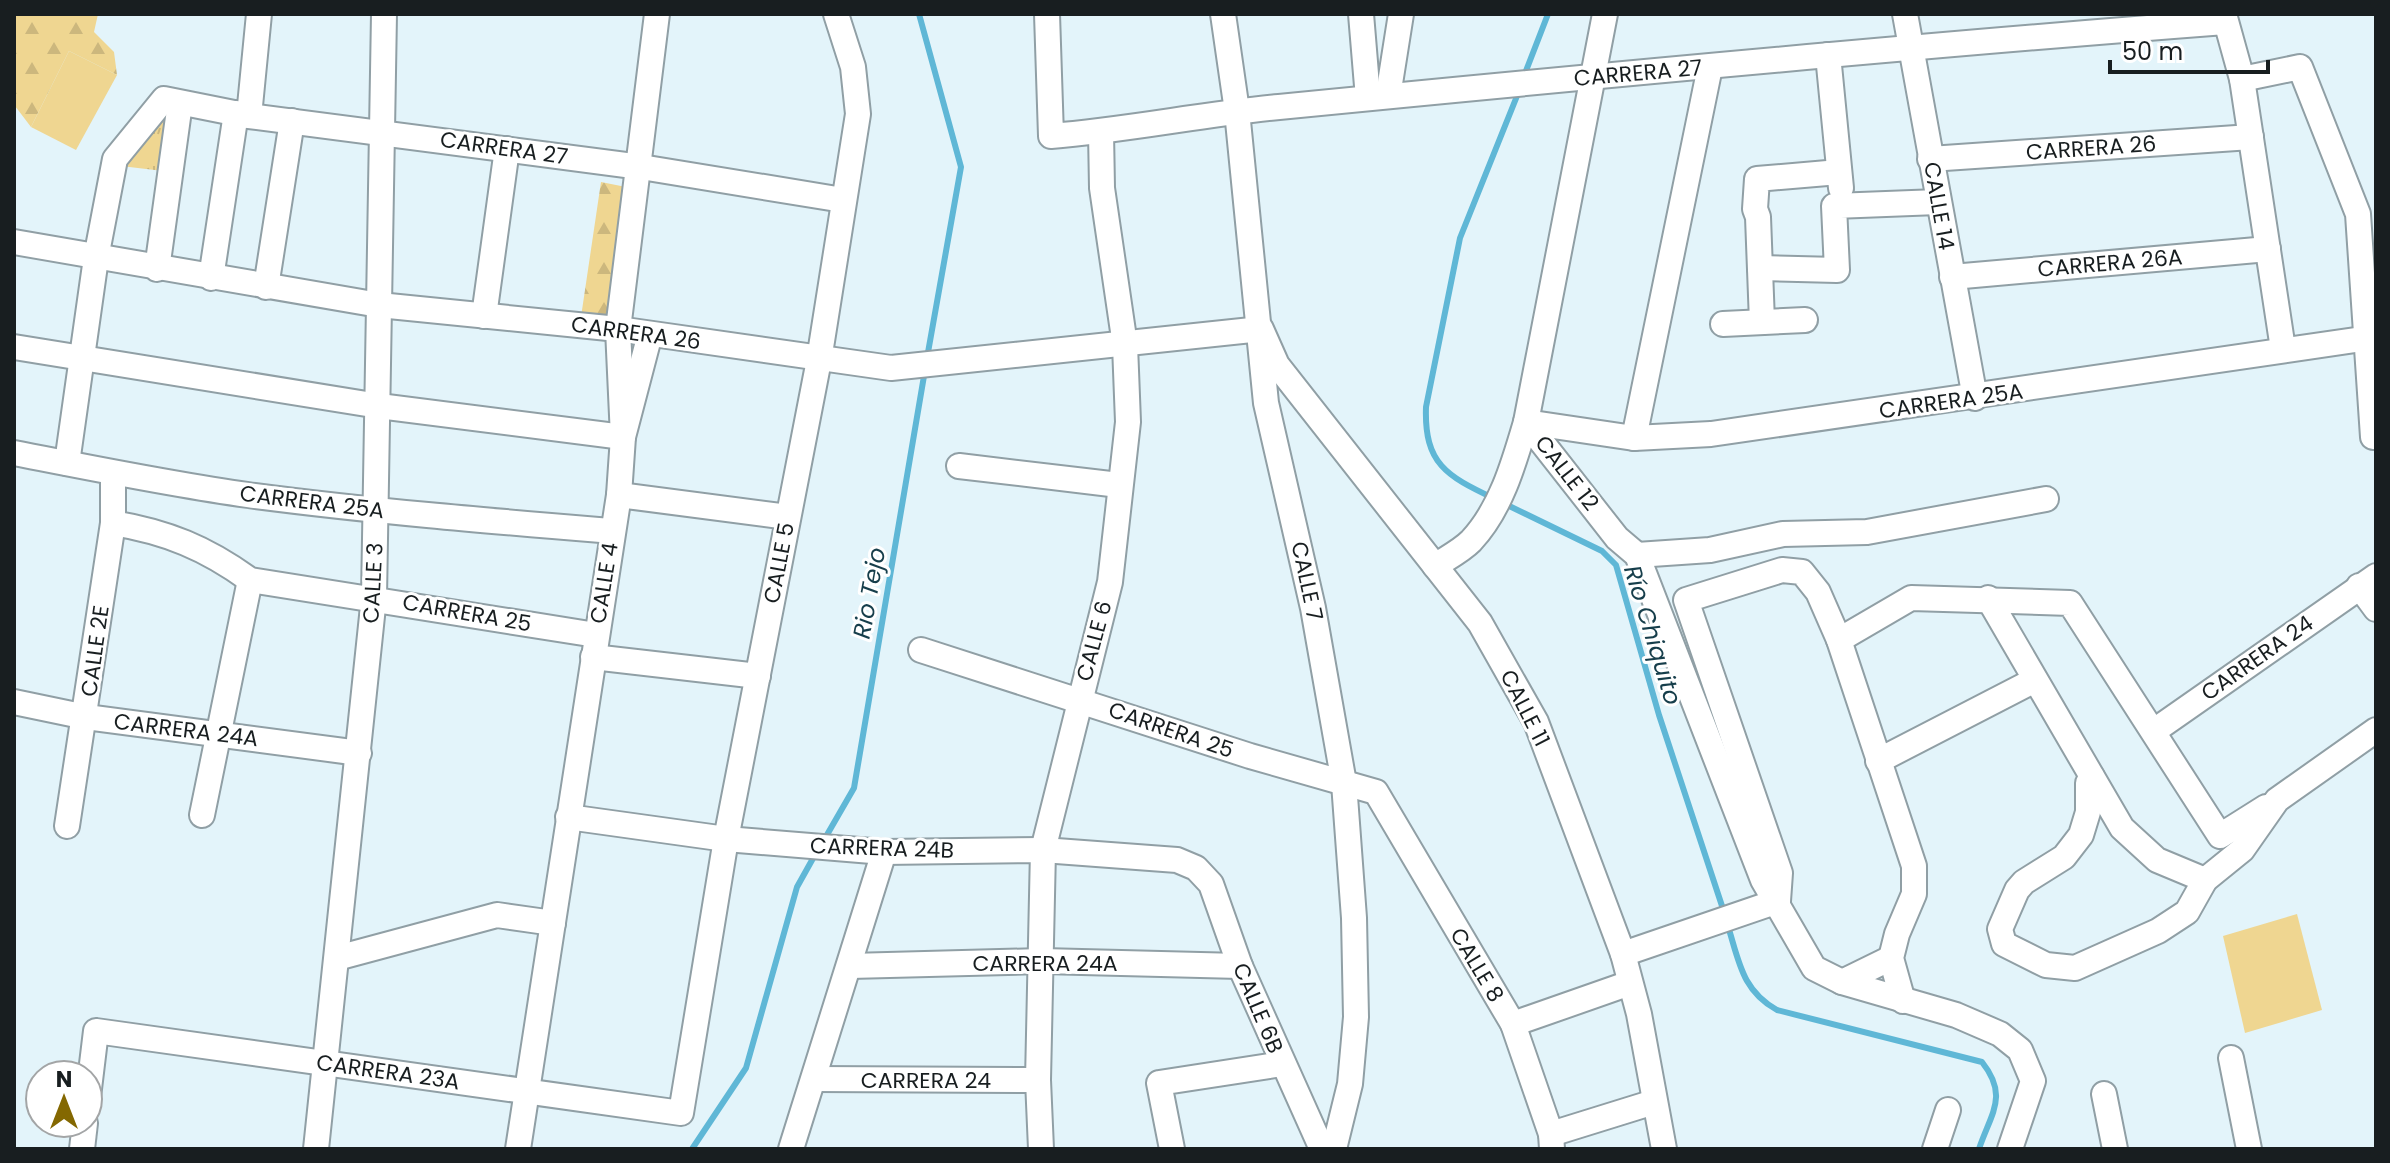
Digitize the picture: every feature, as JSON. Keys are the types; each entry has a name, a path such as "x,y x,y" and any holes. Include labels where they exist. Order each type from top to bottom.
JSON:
{"street":[{"path":"211,278 259,14"},
{"name":"CALLE 3","path":"316,1149 374,597 384,14"},
{"name":"CALLE 4","path":"518,1149 619,495 623,437 618,329 641,167 657,14"},
{"name":"CALLE 5","path":"681,1113 726,839 819,360 858,114 853,67 836,14"},
{"name":"CARRERA 27","path":"1047,14 1051,136 1101,132 1237,111 2225,18"},
{"name":"CALLE 7","path":"1223,14 1237,111 1266,403 1313,608 1344,783 1354,918 1356,1017 1350,1084 1334,1149"},
{"path":"1361,14 1378,97"},
{"path":"1378,97 1401,14"},
{"name":"CALLE 12","path":"1605,14 1590,77 1526,422 1617,538 1637,555 1763,880 1778,901 1814,968 1842,982 1956,1015 2000,1034 2020,1050 2033,1081 2010,1149"},
{"name":"CALLE 14","path":"1905,14 1975,398"},
{"path":"2225,18 2242,79 2283,349"},
{"path":"1828,55 1842,206"},
{"path":"1634,438 1710,67"},
{"path":"2242,79 2300,67 2358,214 2372,337 2373,437"},
{"path":"67,463 96,258 115,159 172,101"},
{"path":"157,269 172,101"},
{"name":"CARRERA 27","path":"172,101 242,114 641,167 843,200"},
{"path":"266,287 292,121"},
{"name":"CALLE 6","path":"1041,1149 1038,1080 1043,850 1110,582 1128,422 1125,345 1102,188 1101,132"},
{"name":"CARRERA 26","path":"1930,159 2251,137"},
{"path":"484,316 507,149"},
{"path":"1762,322 1758,217 1755,209 1757,179 1839,172"},
{"path":"1760,268 1837,270 1834,206 1938,202"},
{"name":"CARRERA 26","path":"14,242 379,305 618,329 891,368 1261,329"},
{"name":"CARRERA 26A","path":"1952,277 2268,249"},
{"path":"1723,324 1805,320"},
{"name":"CALLE 11","path":"1261,329 1277,365 1480,623 1536,722 1623,954 1664,1149"},
{"path":"14,347 379,406 623,437 650,334"},
{"name":"CARRERA 25A","path":"1526,422 1634,438 1711,434 1975,398 2372,337"},
{"path":"1435,566 1470,542 1482,527 1511,474 1526,422"},
{"name":"CARRERA 25A","path":"14,453 113,474 377,511 612,531"},
{"path":"959,466 1119,485"},
{"name":"CALLE 2E","path":"67,826 86,717 113,523 113,474"},
{"path":"619,495 788,517"},
{"path":"1637,555 1710,550 1783,534 1867,532 2046,499"},
{"name":"CARRERA 25","path":"113,523 157,530 184,539 216,555 250,580 374,597 594,646 758,676"},
{"path":"1623,954 1778,901 1780,873 1686,600 1782,570 1802,572 1818,592 1839,640 1914,866 1914,894 1897,934 1891,958 1903,1001"},
{"path":"202,815 221,734 250,580"},
{"path":"2368,581 2376,609"},
{"name":"CARRERA 24","path":"2154,731 2368,581"},
{"path":"1839,640 1911,598 1988,598 2070,603 2220,836 2376,730"},
{"path":"1988,598 2122,828 2157,860 2205,880"},
{"name":"CARRERA 25","path":"921,650 1079,698 1250,756 1376,792"},
{"path":"1878,761 2035,680"},
{"name":"CARRERA 24A","path":"14,702 86,717 359,753"},
{"path":"2092,777 2088,783 2088,812 2081,835 2064,857 2024,882 2017,890 2000,937 2004,944 2060,969 2075,968 2110,955 2158,931 2187,912 2205,880 2242,850 2277,800"},
{"name":"CALLE 8","path":"1376,792 1513,1024 1552,1141"},
{"name":"CARRERA 24B","path":"568,817 726,839 884,852 1043,850 1177,860 1196,868"},
{"path":"791,1149 884,852"},
{"name":"CALLE 6B","path":"1196,868 1211,884 1240,966 1322,1149"},
{"path":"337,958 497,915 553,923"},
{"path":"1842,982 1891,958"},
{"name":"CARRERA 24A","path":"850,966 1042,961 1240,966"},
{"path":"1513,1024 1630,983"},
{"name":"CARRERA 23A","path":"93,1059 96,1031 681,1113"},
{"path":"2231,1058 2249,1149"},
{"path":"1172,1149 1159,1083 1282,1064"},
{"name":"CARRERA 24","path":"814,1079 1038,1080"},
{"path":"2104,1094 2115,1149"},
{"path":"1552,1141 1654,1102"},
{"path":"1935,1149 1948,1110"}],"green space":[{"path":"14,14 98,14 94,32 114,52 117,75 69,51 31,127 15,106"},
{"path":"69,51 117,75 76,150 31,127"},
{"path":"158,115 172,117 163,171 121,166"},
{"path":"601,182 626,187 606,319 581,317"},
{"path":"2297,914 2322,1010 2245,1033 2223,936"}],"waterway":[{"name":"Rio Tejo","path":"919,14 961,167 927,358"},
{"name":"Río Chiquito","path":"1524,76 1548,14"},
{"name":"Río Chiquito","path":"1493,498 1463,483 1442,466 1429,442 1426,407 1460,238 1519,91"},
{"name":"Rio Tejo","path":"824,840 854,788 925,370"},
{"name":"Río Chiquito","path":"1503,503 1602,551 1616,565 1659,715 1724,912"},
{"name":"Rio Tejo","path":"692,1149 746,1068 797,887 816,853"},
{"name":"Río Chiquito","path":"1727,923 1743,973 1756,993 1777,1010 1982,1062 1995,1085 1996,1095 1979,1149"}]}
